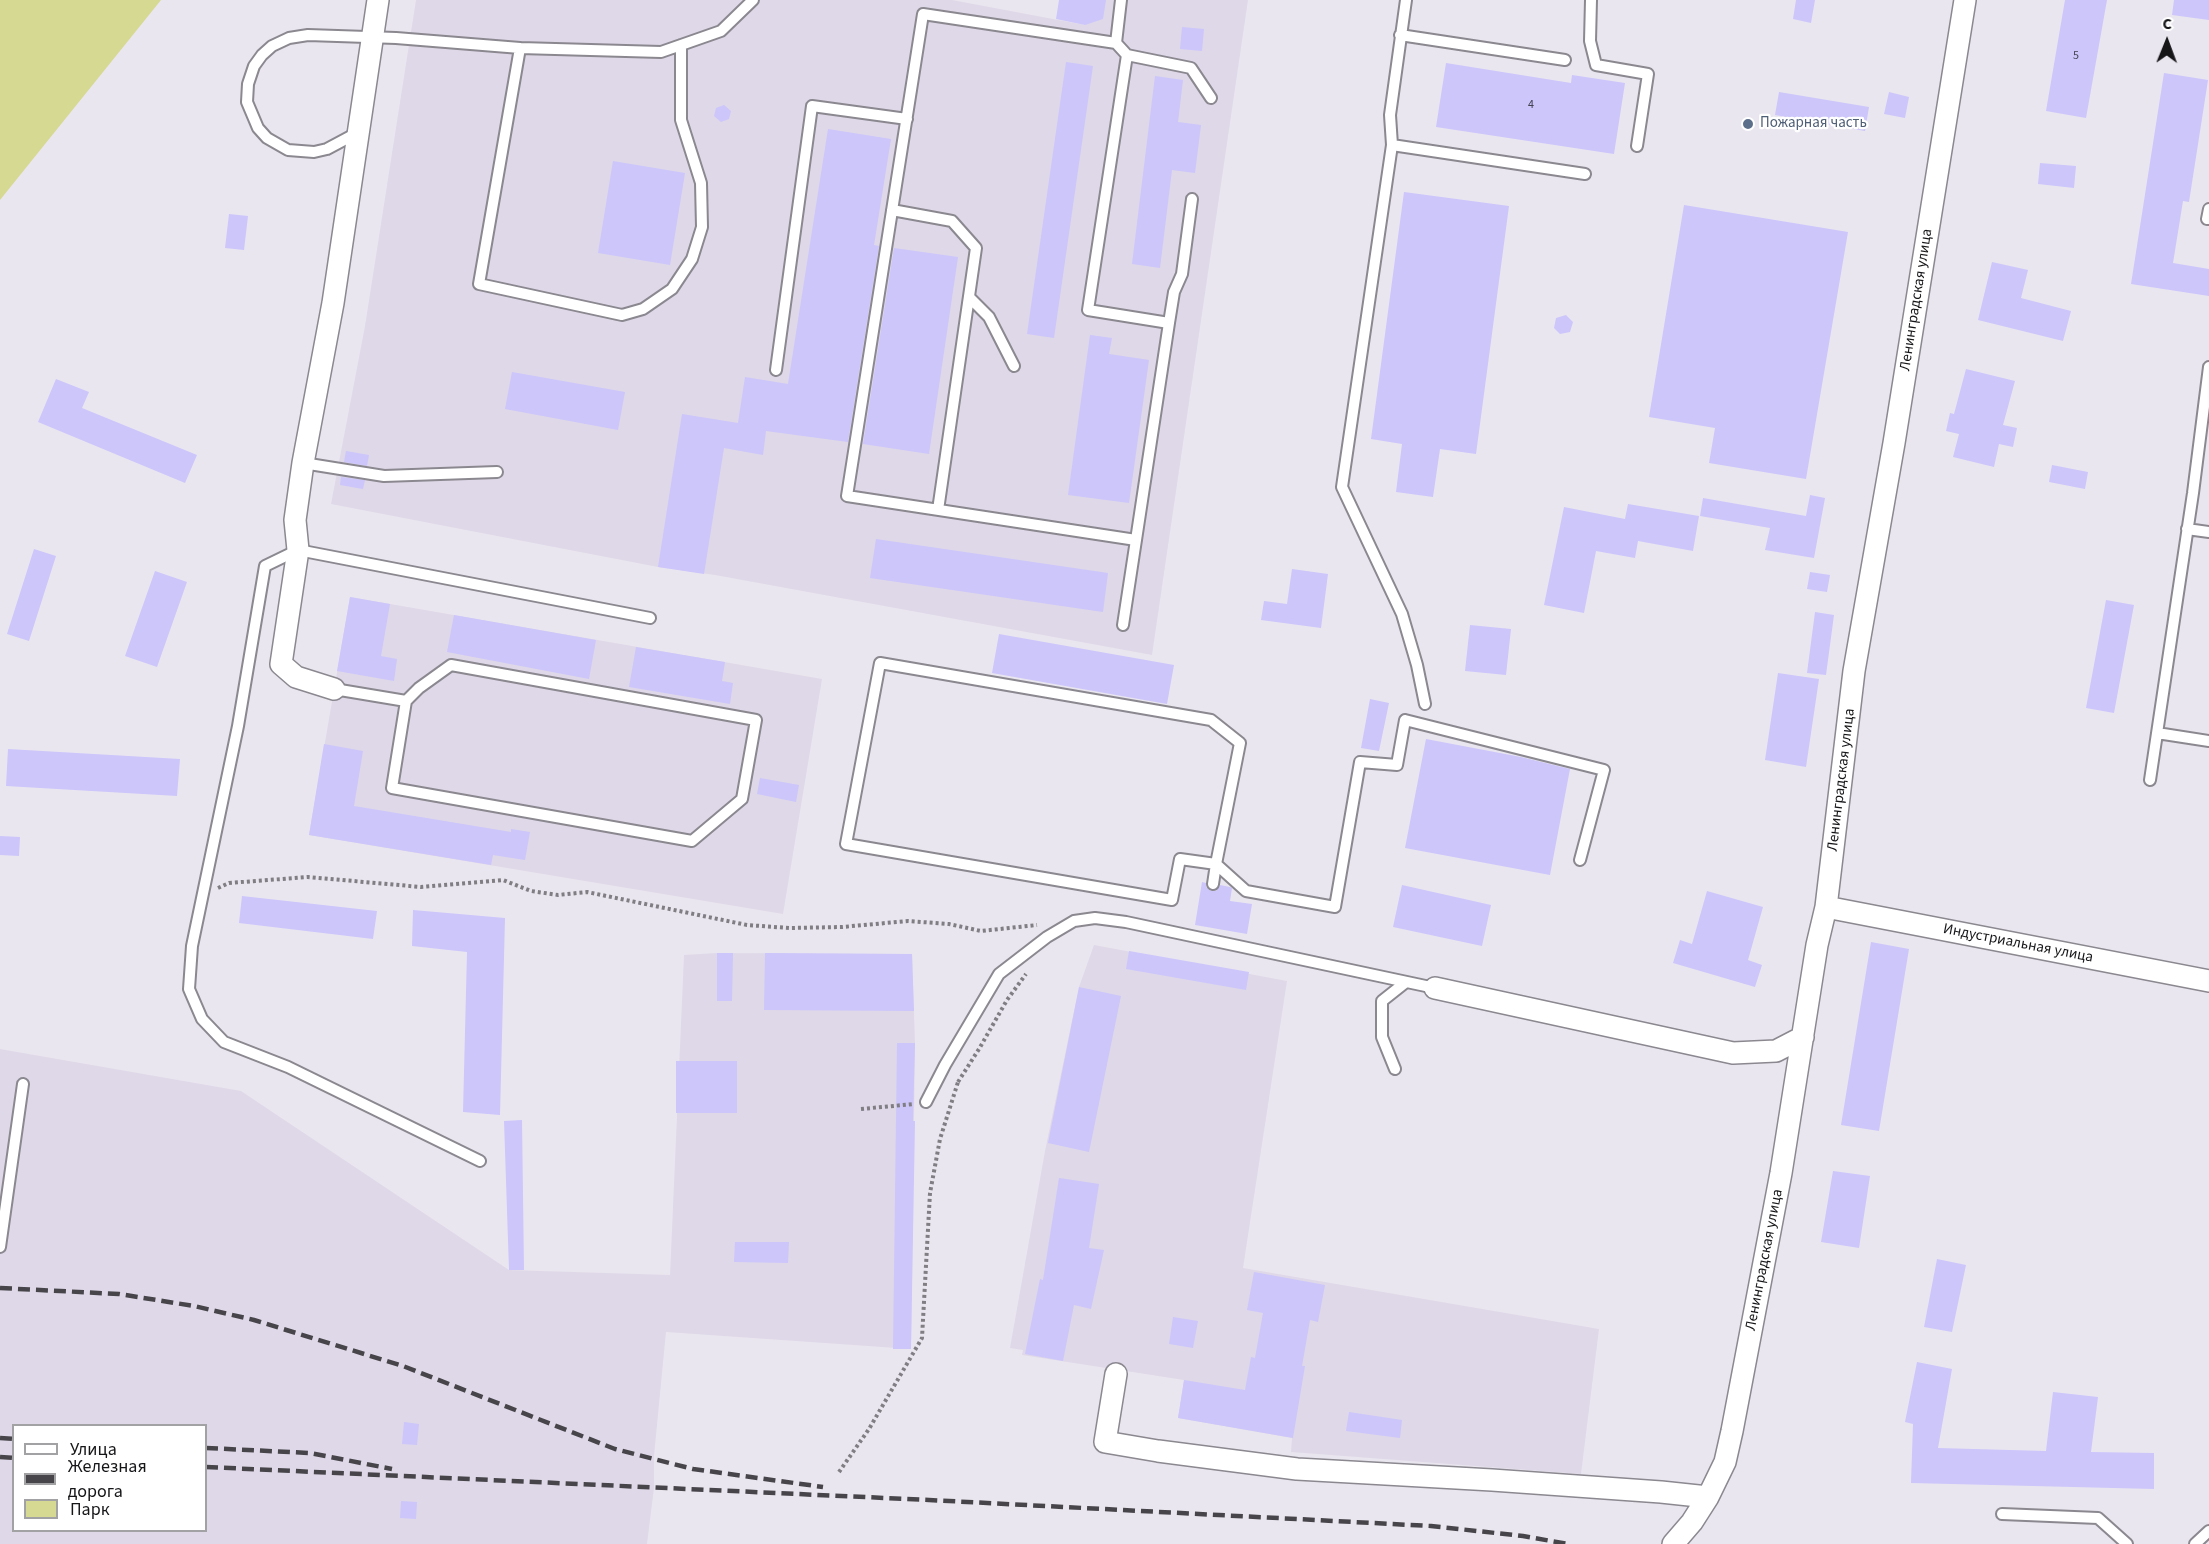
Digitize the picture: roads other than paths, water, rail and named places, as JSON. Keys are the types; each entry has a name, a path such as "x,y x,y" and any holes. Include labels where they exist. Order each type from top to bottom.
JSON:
{"street":[{"path":"334,688 296,677 281,664 298,550 295,520 303,463 333,303 378,0"},
{"name":"Ленинградская улица","path":"1673,1544 1692,1522 1708,1497 1725,1462 1781,1173 1817,945 1826,907 1854,670 1896,431 1965,0"},
{"name":"Индустриальная улица","path":"1826,907 2209,981"},
{"path":"1435,988 1733,1053 1776,1051 1803,1037"},
{"path":"1116,1374 1105,1442 1297,1469 1708,1497"}],"lane":[{"path":"357,133 327,149 314,152 300,152 278,146 258,128 251,116 248,102 248,84 254,66 262,55 272,45 289,38 308,35 520,48 661,52 721,31 753,0"},
{"path":"1116,43 1121,0"},
{"path":"1406,0 1390,114 1392,145 1342,487 1402,614 1417,664 1425,704"},
{"path":"1591,0 1590,41 1596,65 1648,74 1637,146"},
{"path":"1136,540 847,496 923,14 1116,43 1127,54 1191,68 1210,98"},
{"path":"1400,35 1565,60"},
{"path":"520,48 479,284 622,315 643,309 672,289 692,259 702,227 701,183 681,120 681,45"},
{"path":"1127,54 1088,310 1169,323"},
{"path":"776,370 812,106 907,119"},
{"path":"1392,145 1586,174"},
{"path":"1123,625 1174,292 1182,274 1192,199"},
{"path":"2209,209 2207,219 2209,219"},
{"path":"892,210 952,221 976,249 938,510"},
{"path":"969,297 989,317 1014,366"},
{"path":"2150,780 2209,367"},
{"path":"303,463 384,476 497,472"},
{"path":"2187,529 2209,532"},
{"path":"480,1161 288,1067 224,1042 202,1019 189,989 192,946 237,726 265,566 298,550 650,618"},
{"path":"1213,884 1216,864 1240,743 1211,720 880,663 846,844 1172,900 1180,859 1216,864 1246,891 1335,907 1360,762 1397,765 1405,720 1604,770 1580,860"},
{"path":"451,664 756,720 742,799 692,841 392,788 406,701 451,664"},
{"path":"334,688 406,701"},
{"path":"2157,733 2209,741"},
{"path":"926,1102 945,1065 999,974 1047,937 1074,921 1095,918 1202,932 1435,988"},
{"path":"1395,1069 1382,1037 1382,1001 1406,982"},
{"path":"0,1247 23,1084"},
{"path":"2002,1514 2098,1518 2127,1544"},
{"path":"2194,1544 2209,1531"}],"railway":[{"path":"0,1288 119,1294 194,1306 254,1320 403,1366 615,1449 693,1469 823,1487"},
{"path":"0,1438 12,1439"},
{"path":"207,1448 310,1453 392,1469"},
{"path":"0,1457 12,1458"},
{"path":"207,1467 929,1500 1431,1526 1523,1536 1568,1544"}],"place":[{"name":"Пожарная часть","path":"1748,124"}]}
